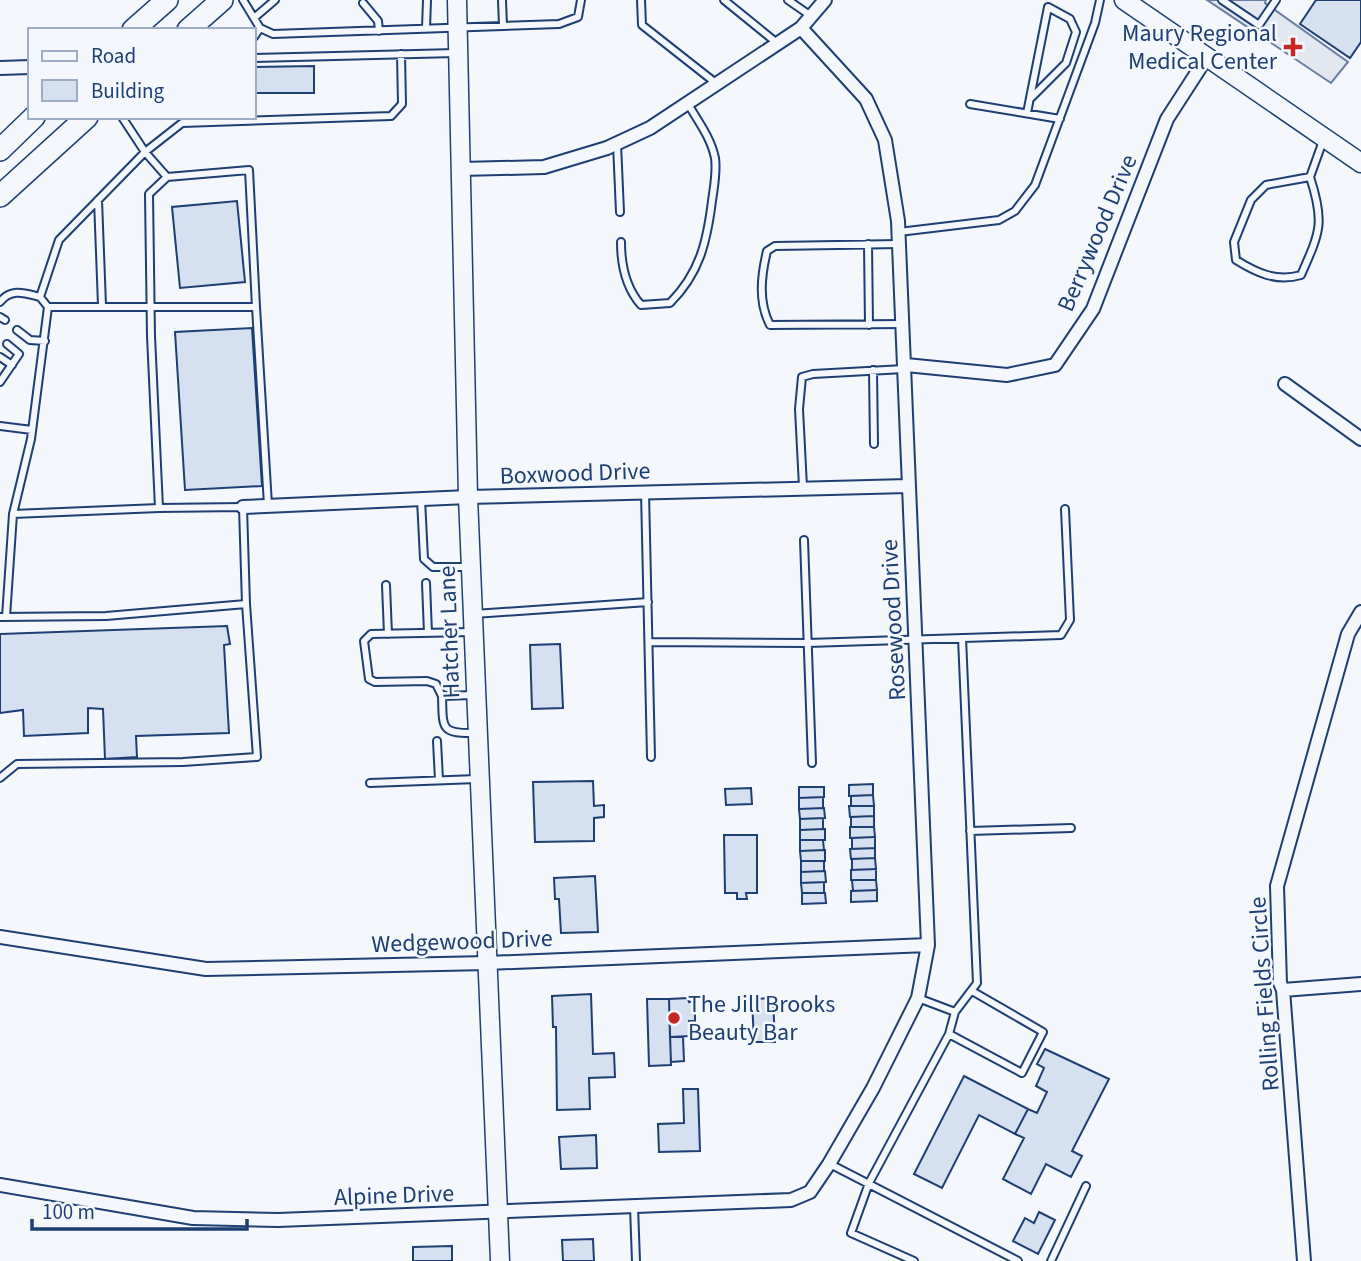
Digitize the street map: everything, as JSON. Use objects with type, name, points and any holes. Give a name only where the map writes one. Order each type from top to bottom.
[{"type":"main road","points":[[135,28],[167,0]]},
{"type":"main road","points":[[190,28],[222,0]]},
{"type":"main road","points":[[0,150],[32,119]]},
{"type":"main road","points":[[0,196],[85,119]]},
{"type":"street","name":"Hatcher Lane","points":[[457,0],[468,497],[500,1261]]},
{"type":"street","points":[[462,169],[544,167],[617,143],[650,128],[719,85],[801,28],[825,0]]},
{"type":"street","points":[[1124,0],[1361,163]]},
{"type":"street","name":"Rosewood Drive","points":[[791,1200],[810,1192],[829,1164],[918,998],[928,945],[899,238],[885,140],[866,99],[801,28]]},
{"type":"street","name":"Berrywood Drive","points":[[906,367],[1007,375],[1055,365],[1093,309],[1167,119],[1207,57]]},
{"type":"street","points":[[0,68],[28,67]]},
{"type":"street","points":[[1285,384],[1361,439]]},
{"type":"street","name":"Boxwood Drive","points":[[243,507],[468,497],[908,486]]},
{"type":"street","name":"Rolling Fields Circle","points":[[1304,1261],[1283,990],[1280,983],[1277,886],[1348,634],[1361,612]]},
{"type":"street","name":"Wedgewood Drive","points":[[0,937],[206,969],[487,963],[928,945]]},
{"type":"street","points":[[1283,990],[1361,984]]},
{"type":"street","name":"Alpine Drive","points":[[0,1185],[193,1218],[278,1220],[791,1200]]},
{"type":"lane","points":[[243,0],[260,28],[273,34],[559,24],[578,17],[580,0]]},
{"type":"lane","points":[[254,19],[275,0]]},
{"type":"lane","points":[[426,28],[427,0]]},
{"type":"lane","points":[[502,0],[503,26]]},
{"type":"lane","points":[[641,0],[642,25],[719,85]]},
{"type":"lane","points":[[724,0],[779,44]]},
{"type":"lane","points":[[788,0],[811,16]]},
{"type":"lane","points":[[904,324],[770,325],[764,314],[761,275],[767,251],[775,246],[868,244],[999,220],[1015,211],[1035,185],[1095,23],[1100,0]]},
{"type":"lane","points":[[1222,0],[1259,26],[1276,0]]},
{"type":"lane","points":[[363,3],[378,20],[379,31]]},
{"type":"lane","points":[[1027,113],[1048,7],[1070,19],[1076,32],[1066,63],[1030,99]]},
{"type":"lane","points":[[256,34],[260,28]]},
{"type":"lane","points":[[256,58],[458,53]]},
{"type":"lane","points":[[256,119],[391,116],[402,104],[401,54]]},
{"type":"lane","points":[[621,243],[621,259],[631,294],[640,305],[670,303],[687,286],[706,245],[716,173],[714,155],[707,135],[688,104]]},
{"type":"lane","points":[[970,104],[1060,119]]},
{"type":"lane","points":[[123,119],[145,152],[167,177]]},
{"type":"lane","points":[[40,297],[59,240],[145,152],[182,120],[234,119]]},
{"type":"lane","points":[[1310,177],[1266,185],[1251,200],[1234,242],[1236,260],[1256,272],[1285,279],[1301,275],[1321,229],[1318,201],[1310,177],[1324,137]]},
{"type":"lane","points":[[617,143],[620,212]]},
{"type":"lane","points":[[159,508],[151,336],[149,194],[167,177],[250,170],[268,505]]},
{"type":"lane","points":[[98,200],[102,305]]},
{"type":"lane","points":[[868,244],[869,325]]},
{"type":"lane","points":[[0,302],[5,295],[18,291],[40,297],[48,307],[32,430],[13,514],[3,617],[106,616],[246,604]]},
{"type":"lane","points":[[48,307],[256,307]]},
{"type":"lane","points":[[17,330],[30,340],[45,341]]},
{"type":"lane","points":[[1,380],[30,340]]},
{"type":"lane","points":[[7,344],[19,354]]},
{"type":"lane","points":[[0,357],[12,365]]},
{"type":"lane","points":[[803,487],[799,409],[802,377],[906,367]]},
{"type":"lane","points":[[873,370],[874,444]]},
{"type":"lane","points":[[0,426],[32,430]]},
{"type":"lane","points":[[645,492],[651,757]]},
{"type":"lane","points":[[421,499],[427,563],[433,567],[471,567]]},
{"type":"lane","points":[[0,778],[17,764],[183,762],[257,757],[246,604],[243,507],[13,514]]},
{"type":"lane","points":[[649,642],[808,643],[1061,635],[1070,620],[1065,509]]},
{"type":"lane","points":[[804,540],[812,763]]},
{"type":"lane","points":[[426,583],[428,634]]},
{"type":"lane","points":[[386,585],[388,634]]},
{"type":"lane","points":[[477,733],[453,734],[446,730],[443,723],[442,696],[436,684],[427,681],[374,682],[369,679],[364,642],[371,634],[428,634],[473,623],[648,603]]},
{"type":"lane","points":[[914,1261],[850,1233],[869,1183],[949,1034],[955,1012],[977,983],[962,638]]},
{"type":"lane","points":[[442,696],[476,695]]},
{"type":"lane","points":[[437,741],[439,780]]},
{"type":"lane","points":[[370,783],[479,779]]},
{"type":"lane","points":[[970,831],[1071,828]]},
{"type":"lane","points":[[949,1034],[1022,1073],[1034,1052],[1043,1032],[972,991]]},
{"type":"lane","points":[[918,998],[955,1012]]},
{"type":"lane","points":[[829,1164],[1018,1261]]},
{"type":"lane","points":[[1051,1261],[1086,1186]]},
{"type":"lane","points":[[634,1205],[636,1261]]},
{"type":"shaded area","points":[[1207,0],[1266,0],[1265,3],[1348,62],[1331,83]]},
{"type":"building","points":[[1316,0],[1361,0],[1361,42],[1350,58],[1300,24]]},
{"type":"building","points":[[314,66],[314,93],[256,93],[256,67]]},
{"type":"building","points":[[237,201],[245,282],[180,288],[172,207]]},
{"type":"building","points":[[252,328],[262,486],[185,490],[175,332]]},
{"type":"building","points":[[227,626],[230,644],[224,645],[229,733],[136,736],[137,757],[105,759],[103,709],[88,708],[88,733],[24,736],[23,710],[0,713],[0,634]]},
{"type":"building","points":[[560,644],[563,708],[532,709],[530,645]]},
{"type":"building","points":[[593,781],[594,806],[604,805],[604,817],[594,818],[594,841],[535,842],[533,782]]},
{"type":"building","points":[[873,784],[873,795],[849,796],[849,785]]},
{"type":"building","points":[[799,787],[824,787],[824,797],[799,798]]},
{"type":"building","points":[[751,788],[752,804],[726,805],[725,789]]},
{"type":"building","points":[[873,795],[874,806],[851,806],[851,796]]},
{"type":"building","points":[[823,797],[823,808],[799,809],[799,798]]},
{"type":"building","points":[[849,806],[874,806],[874,816],[850,817]]},
{"type":"building","points":[[824,808],[825,818],[800,819],[799,809]]},
{"type":"building","points":[[874,816],[874,827],[851,827],[851,817]]},
{"type":"building","points":[[823,818],[823,829],[800,830],[800,819]]},
{"type":"building","points":[[850,827],[874,827],[875,837],[850,838]]},
{"type":"building","points":[[825,829],[825,840],[800,840],[800,830]]},
{"type":"building","points":[[724,835],[757,835],[757,893],[746,893],[747,899],[737,899],[737,893],[725,893]]},
{"type":"building","points":[[875,837],[875,848],[852,849],[852,838]]},
{"type":"building","points":[[800,840],[823,840],[824,850],[800,851]]},
{"type":"building","points":[[875,848],[875,858],[851,859],[850,849]]},
{"type":"building","points":[[825,850],[825,861],[801,861],[800,851]]},
{"type":"building","points":[[875,858],[876,869],[852,870],[852,859]]},
{"type":"building","points":[[801,861],[824,861],[824,871],[801,872]]},
{"type":"building","points":[[876,869],[876,880],[851,880],[851,870]]},
{"type":"building","points":[[825,871],[826,882],[801,883],[801,872]]},
{"type":"building","points":[[595,876],[598,932],[561,933],[559,899],[555,899],[554,878]]},
{"type":"building","points":[[852,880],[876,880],[877,890],[853,891]]},
{"type":"building","points":[[824,882],[824,893],[802,893],[801,883]]},
{"type":"building","points":[[877,890],[877,901],[851,902],[851,891]]},
{"type":"building","points":[[802,893],[825,893],[826,903],[802,904]]},
{"type":"building","points":[[591,994],[593,1054],[614,1053],[615,1077],[589,1078],[590,1109],[557,1110],[556,1027],[553,1027],[552,996]]},
{"type":"building","points":[[688,998],[689,1002],[695,1001],[695,1021],[689,1021],[690,1036],[670,1037],[669,999]]},
{"type":"building","points":[[773,998],[775,1042],[754,1042],[752,999]]},
{"type":"building","points":[[647,999],[669,999],[671,1065],[649,1066]]},
{"type":"building","points":[[670,1037],[683,1037],[684,1061],[671,1062]]},
{"type":"building","points":[[1045,1049],[1109,1079],[1072,1151],[1082,1156],[1071,1177],[1046,1164],[1031,1194],[1003,1179],[1024,1138],[1015,1134],[1028,1109],[1037,1113],[1047,1092],[1036,1086],[1044,1068],[1037,1064]]},
{"type":"building","points":[[964,1076],[1028,1109],[1015,1134],[979,1115],[942,1188],[914,1174]]},
{"type":"building","points":[[683,1089],[698,1089],[700,1151],[659,1152],[658,1124],[684,1123]]},
{"type":"building","points":[[596,1135],[597,1168],[561,1169],[559,1137]]},
{"type":"building","points":[[1039,1212],[1055,1220],[1038,1254],[1013,1241],[1025,1218],[1034,1223]]},
{"type":"building","points":[[593,1239],[594,1261],[563,1261],[562,1240]]},
{"type":"building","points":[[452,1246],[452,1261],[413,1261],[413,1247]]},
{"type":"place","name":"Maury Regional Medical Center","points":[[1293,47]]},
{"type":"place","name":"The Jill Brooks Beauty Bar","points":[[674,1018]]}]
